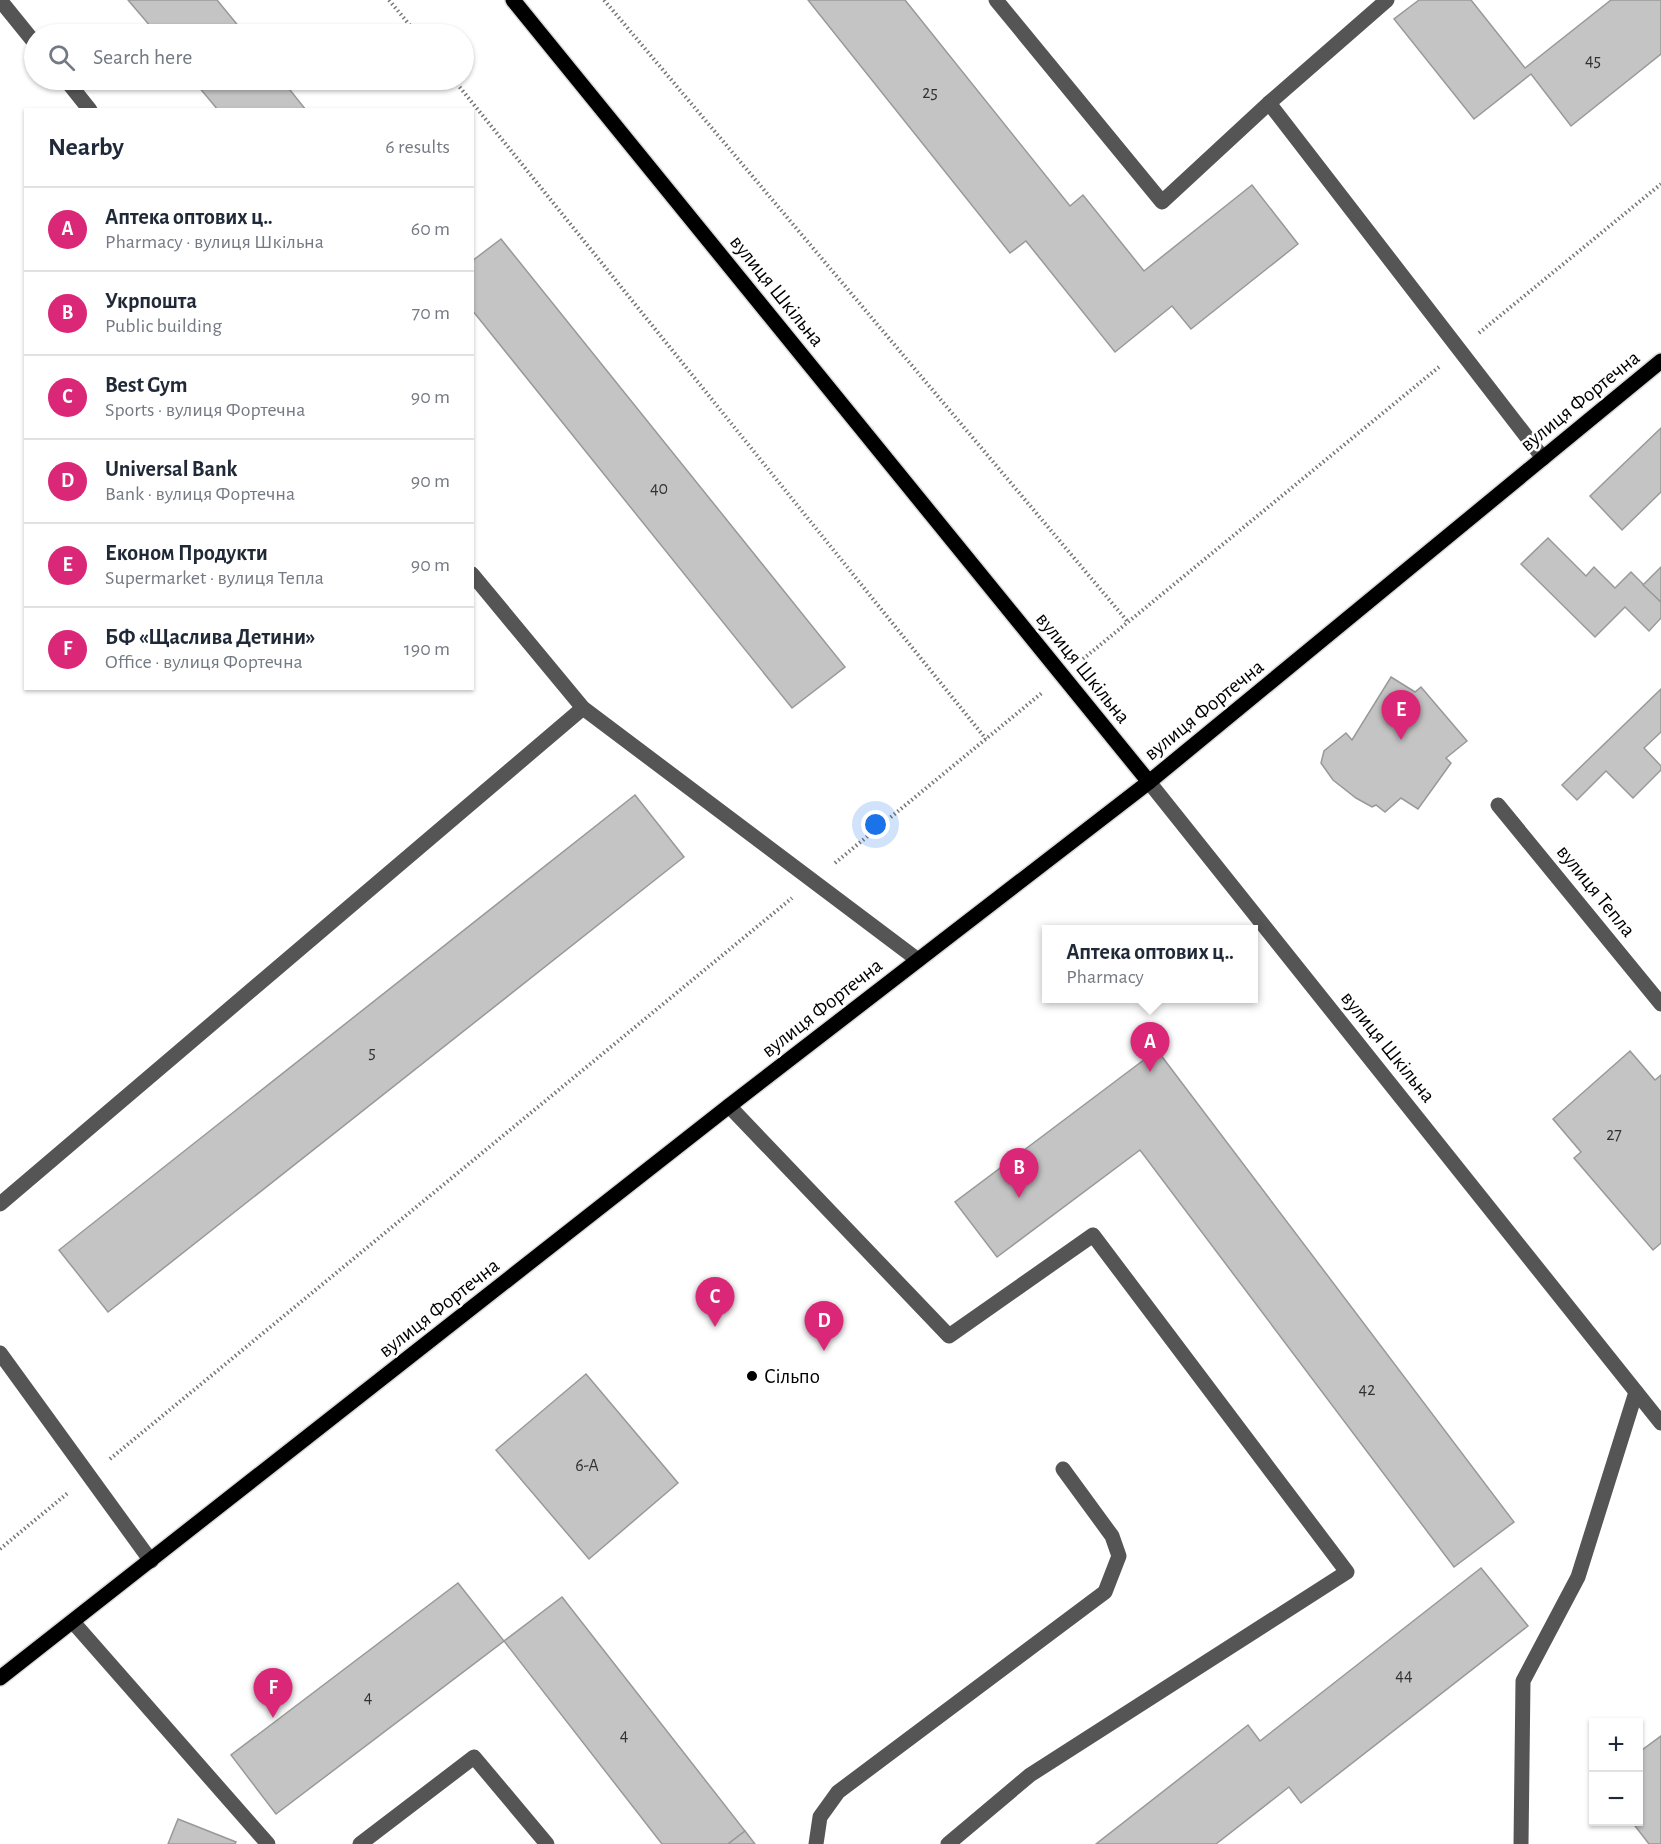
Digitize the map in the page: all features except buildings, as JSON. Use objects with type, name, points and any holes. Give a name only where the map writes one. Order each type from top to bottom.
[{"type":"main road","name":"вулиця Шкільна","points":[[513,0],[1149,782]]},
{"type":"main road","name":"вулиця Фортечна","points":[[0,1678],[729,1106],[1149,782],[1661,361]]},
{"type":"street","points":[[0,0],[24,30]]},
{"type":"street","points":[[996,0],[1162,202],[1269,103],[1387,0]]},
{"type":"street","points":[[74,90],[88,108]]},
{"type":"street","points":[[1269,103],[1543,458]]},
{"type":"street","points":[[474,576],[583,708],[918,960]]},
{"type":"street","points":[[0,1204],[583,708]]},
{"type":"street","name":"вулиця Шкільна","points":[[1149,782],[1661,1423]]},
{"type":"street","name":"вулиця Тепла","points":[[1498,806],[1661,1004]]},
{"type":"street","points":[[729,1106],[949,1336],[1093,1235],[1347,1572],[1030,1775],[948,1844]]},
{"type":"street","points":[[0,1353],[151,1561]]},
{"type":"street","points":[[1521,1844],[1523,1681],[1578,1577],[1636,1392]]},
{"type":"street","points":[[816,1844],[820,1817],[838,1792],[1106,1592],[1119,1556],[1112,1536],[1063,1469]]},
{"type":"street","points":[[73,1622],[268,1844]]},
{"type":"street","points":[[360,1844],[474,1757],[547,1844]]},
{"type":"path","points":[[389,0],[409,24]]},
{"type":"path","points":[[604,0],[1128,622]]},
{"type":"path","points":[[462,90],[986,739]]},
{"type":"place","name":"Економ Продукти","points":[[1401,740]]},
{"type":"place","name":"Аптека оптових ц‥","points":[[1150,1072]]},
{"type":"place","name":"Укрпошта","points":[[1019,1198]]},
{"type":"place","name":"Best Gym","points":[[715,1327]]},
{"type":"place","name":"Universal Bank","points":[[824,1351]]},
{"type":"place","name":"Сільпо","points":[[752,1376]]},
{"type":"place","name":"БФ «Щаслива Детини»","points":[[273,1718]]}]
